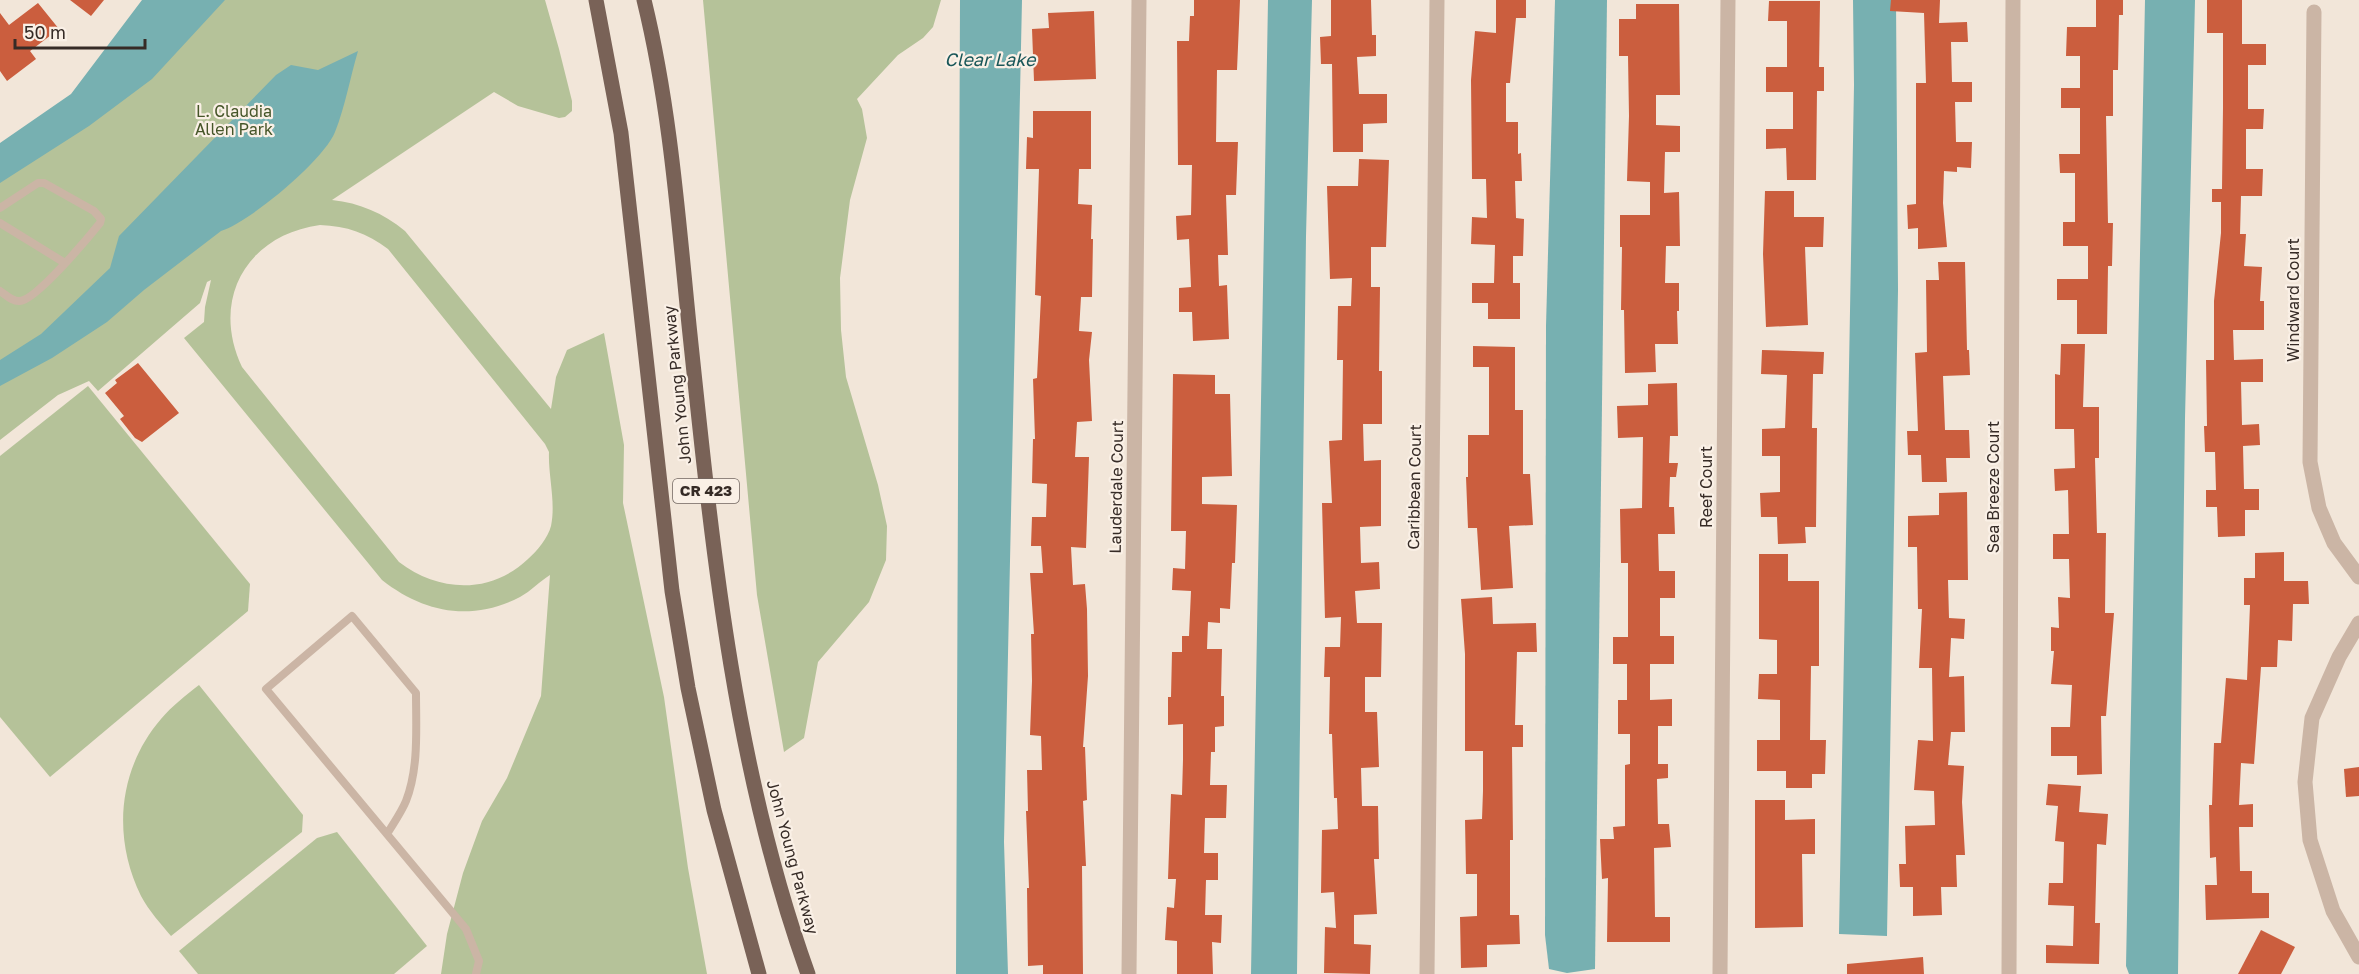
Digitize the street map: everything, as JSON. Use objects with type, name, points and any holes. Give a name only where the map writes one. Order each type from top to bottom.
[{"type":"main road","name":"John Young Parkway","points":[[596,0],[621,133],[672,591],[682,656],[714,810],[733,887],[759,974]]},
{"type":"main road","name":"John Young Parkway","points":[[644,0],[670,142],[707,495],[729,657],[762,813],[808,974]]},
{"type":"street","name":"Lauderdale Court","points":[[1129,974],[1139,0]]},
{"type":"street","name":"Caribbean Court","points":[[1427,974],[1437,0]]},
{"type":"street","name":"Reef Court","points":[[1720,974],[1728,0]]},
{"type":"street","name":"Sea Breeze Court","points":[[2009,974],[2013,0]]},
{"type":"street","name":"Windward Court","points":[[2314,12],[2310,462],[2319,508],[2334,543],[2359,577]]},
{"type":"street","points":[[2359,623],[2339,657],[2312,718],[2305,782],[2310,840],[2333,911],[2359,957]]},
{"type":"lane","points":[[0,208],[38,183],[44,183],[94,211],[101,219],[65,263],[30,297],[21,301],[14,300],[0,291]]},
{"type":"lane","points":[[0,223],[65,263]]},
{"type":"lane","points":[[387,834],[406,801],[416,756],[416,693],[351,616],[266,689],[466,929],[479,961],[476,974]]},
{"type":"green space","name":"L. Claudia Allen Park","points":[[175,0],[545,0],[572,101],[572,111],[565,117],[559,118],[518,106],[494,92],[332,200],[371,210],[405,231],[551,409],[556,377],[567,350],[604,333],[624,445],[623,503],[664,697],[688,868],[707,974],[441,974],[447,934],[463,873],[482,821],[507,778],[541,696],[550,575],[520,597],[502,605],[484,610],[466,611],[448,610],[414,600],[382,580],[184,338],[204,322],[211,280],[207,282],[200,303],[98,391],[89,381],[58,395],[0,440],[0,153],[108,89]],"holes":[[[320,225],[356,231],[388,249],[545,444],[549,452],[553,508],[550,531],[535,552],[513,571],[481,584],[447,584],[414,572],[399,562],[242,367],[233,342],[230,318],[233,295],[242,274],[255,256],[273,242],[294,231]]]},
{"type":"green space","points":[[703,0],[941,0],[933,27],[923,38],[898,55],[857,99],[862,109],[867,138],[850,200],[840,278],[841,330],[846,377],[878,485],[887,526],[886,560],[869,602],[818,662],[804,738],[784,752],[757,595]]},
{"type":"green space","points":[[88,386],[250,584],[248,611],[50,777],[0,717],[0,456]]},
{"type":"green space","points":[[199,685],[303,815],[302,832],[171,936],[144,902],[132,874],[123,827],[124,804],[128,781],[147,739],[161,719]]},
{"type":"green space","points":[[337,832],[427,946],[394,974],[198,974],[179,951],[317,838]]},
{"type":"water","points":[[142,0],[225,0],[152,79],[89,126],[0,183],[0,143],[71,94]]},
{"type":"water","name":"Clear Lake","points":[[960,0],[1022,0],[1004,842],[1008,974],[956,974]]},
{"type":"water","points":[[1268,0],[1312,0],[1306,236],[1297,974],[1251,974]]},
{"type":"water","points":[[1555,0],[1607,0],[1595,969],[1567,973],[1549,969],[1545,935],[1546,326]]},
{"type":"water","points":[[1853,0],[1896,0],[1898,290],[1887,936],[1839,934],[1854,85]]},
{"type":"water","points":[[2145,0],[2195,0],[2185,418],[2178,974],[2129,974],[2126,966]]},
{"type":"water","points":[[358,51],[335,132],[317,158],[285,189],[250,216],[221,231],[144,290],[107,322],[52,358],[0,386],[0,360],[41,334],[110,268],[119,236],[276,75],[291,65],[318,70]]},
{"type":"building","points":[[70,0],[104,0],[91,16]]},
{"type":"building","points":[[1194,0],[1240,0],[1237,70],[1217,70],[1216,142],[1238,142],[1236,195],[1226,195],[1228,255],[1218,255],[1219,286],[1227,285],[1229,339],[1193,341],[1192,312],[1179,312],[1179,288],[1191,287],[1189,239],[1177,240],[1176,216],[1191,215],[1192,165],[1178,165],[1177,41],[1189,41],[1190,16],[1194,16]]},
{"type":"building","points":[[1331,0],[1371,0],[1372,35],[1376,35],[1376,56],[1357,57],[1359,94],[1387,94],[1387,123],[1363,124],[1363,152],[1333,152],[1332,64],[1321,64],[1320,37],[1331,36]]},
{"type":"building","points":[[1496,0],[1526,0],[1526,18],[1516,18],[1510,83],[1506,83],[1506,122],[1518,122],[1518,154],[1521,153],[1522,181],[1515,181],[1516,218],[1524,219],[1523,256],[1513,256],[1513,283],[1520,283],[1520,319],[1488,319],[1488,303],[1472,303],[1472,283],[1494,283],[1495,245],[1471,244],[1472,217],[1487,218],[1486,179],[1472,179],[1471,80],[1475,31],[1496,33]]},
{"type":"building","points":[[1891,0],[1940,0],[1939,23],[1967,22],[1968,42],[1951,42],[1952,82],[1972,82],[1972,102],[1955,102],[1956,142],[1972,142],[1971,168],[1957,167],[1957,172],[1944,171],[1943,203],[1947,247],[1918,249],[1918,228],[1908,229],[1907,205],[1916,204],[1916,83],[1926,83],[1924,13],[1890,11]]},
{"type":"building","points":[[2096,0],[2123,0],[2123,15],[2119,15],[2118,70],[2113,70],[2113,116],[2106,116],[2108,223],[2113,223],[2112,266],[2108,266],[2107,334],[2077,334],[2077,300],[2057,300],[2057,279],[2088,279],[2088,246],[2063,246],[2063,222],[2075,222],[2075,173],[2060,173],[2059,154],[2080,154],[2080,108],[2061,108],[2061,88],[2080,88],[2080,56],[2066,56],[2067,27],[2096,27]]},
{"type":"building","points":[[2207,0],[2242,0],[2242,44],[2266,44],[2266,65],[2248,65],[2248,109],[2264,109],[2263,129],[2246,129],[2246,169],[2263,169],[2262,196],[2241,196],[2240,234],[2246,234],[2244,266],[2262,267],[2260,301],[2264,301],[2264,330],[2233,330],[2234,360],[2263,359],[2263,382],[2241,382],[2242,425],[2259,424],[2260,445],[2243,446],[2244,489],[2259,489],[2259,510],[2245,510],[2245,536],[2218,537],[2217,507],[2206,507],[2206,490],[2216,490],[2215,452],[2205,452],[2204,426],[2207,426],[2206,360],[2214,360],[2214,301],[2221,233],[2221,202],[2212,202],[2212,189],[2222,189],[2223,108],[2223,33],[2207,33]]},
{"type":"building","points":[[1769,1],[1820,1],[1819,67],[1824,67],[1824,91],[1817,91],[1816,180],[1787,180],[1786,148],[1766,149],[1766,129],[1793,129],[1793,92],[1766,92],[1766,67],[1787,67],[1787,21],[1768,21]]},
{"type":"building","points":[[38,3],[59,29],[30,51],[36,59],[7,81],[0,71],[0,13],[9,25]]},
{"type":"building","points":[[1636,4],[1679,4],[1680,95],[1656,95],[1656,125],[1680,126],[1680,152],[1665,152],[1664,193],[1679,192],[1680,246],[1666,246],[1665,283],[1679,283],[1679,311],[1677,311],[1678,344],[1655,344],[1656,372],[1625,373],[1624,310],[1621,310],[1620,215],[1650,215],[1650,182],[1627,181],[1628,56],[1619,56],[1619,19],[1636,19]]},
{"type":"building","points":[[1094,11],[1096,79],[1034,81],[1032,29],[1049,28],[1048,13]]},
{"type":"building","points":[[1033,111],[1091,111],[1091,169],[1079,169],[1078,204],[1092,205],[1092,297],[1081,297],[1079,331],[1092,332],[1089,360],[1092,421],[1077,422],[1075,457],[1089,457],[1086,548],[1071,547],[1073,585],[1085,584],[1087,609],[1088,676],[1083,747],[1085,747],[1087,800],[1083,801],[1086,866],[1082,866],[1083,974],[1043,974],[1043,965],[1028,966],[1027,770],[1042,770],[1041,736],[1030,735],[1031,634],[1034,634],[1030,573],[1043,573],[1041,546],[1031,546],[1032,517],[1046,517],[1047,484],[1032,483],[1033,439],[1035,439],[1033,379],[1037,378],[1041,296],[1035,295],[1039,169],[1026,169],[1027,137],[1033,138]]},
{"type":"building","points":[[1359,159],[1389,160],[1386,247],[1371,247],[1371,287],[1380,287],[1379,371],[1382,371],[1382,424],[1363,424],[1364,461],[1381,460],[1381,526],[1360,527],[1361,563],[1379,562],[1380,589],[1355,591],[1357,623],[1382,623],[1381,677],[1365,677],[1365,712],[1377,712],[1379,767],[1361,768],[1362,806],[1378,806],[1379,859],[1374,859],[1377,914],[1354,915],[1354,944],[1371,945],[1370,974],[1324,973],[1325,927],[1336,928],[1334,892],[1321,893],[1322,830],[1338,829],[1337,798],[1334,798],[1332,734],[1329,734],[1330,677],[1324,677],[1325,647],[1340,647],[1341,617],[1325,618],[1322,503],[1332,503],[1329,441],[1342,440],[1343,360],[1337,360],[1338,306],[1351,306],[1352,278],[1330,279],[1327,186],[1358,186]]},
{"type":"building","points":[[1765,191],[1794,191],[1794,217],[1824,217],[1823,247],[1805,247],[1808,325],[1766,327],[1763,254]]},
{"type":"building","points":[[1938,262],[1965,262],[1967,350],[1969,350],[1970,375],[1943,376],[1945,430],[1969,430],[1970,458],[1946,458],[1947,482],[1922,482],[1921,455],[1908,455],[1907,431],[1918,431],[1915,353],[1927,352],[1926,280],[1939,280]]},
{"type":"building","points":[[2061,344],[2085,344],[2083,407],[2099,407],[2099,458],[2095,458],[2097,533],[2106,533],[2105,613],[2114,613],[2106,716],[2101,716],[2102,774],[2077,775],[2077,756],[2051,756],[2051,727],[2070,727],[2072,685],[2051,684],[2054,651],[2051,651],[2051,627],[2059,628],[2058,597],[2070,598],[2069,559],[2053,559],[2053,534],[2069,534],[2068,490],[2055,491],[2054,469],[2075,468],[2074,429],[2055,429],[2055,374],[2060,375]]},
{"type":"building","points":[[1473,346],[1515,347],[1515,410],[1523,410],[1523,474],[1530,474],[1533,525],[1509,526],[1513,588],[1481,590],[1477,528],[1468,528],[1466,477],[1468,477],[1468,435],[1489,435],[1489,367],[1473,367]]},
{"type":"building","points":[[1762,350],[1824,352],[1823,374],[1813,374],[1812,428],[1817,428],[1816,527],[1805,527],[1806,543],[1778,544],[1777,517],[1761,517],[1760,493],[1780,492],[1780,456],[1762,456],[1762,429],[1785,428],[1787,375],[1761,374]]},
{"type":"building","points":[[138,363],[179,413],[142,442],[135,438],[120,419],[124,416],[105,393],[117,383],[115,380]]},
{"type":"building","points":[[1173,374],[1215,375],[1215,394],[1230,394],[1232,476],[1202,477],[1202,504],[1237,505],[1235,563],[1232,563],[1230,609],[1220,608],[1220,623],[1208,622],[1207,649],[1222,649],[1221,696],[1224,696],[1224,726],[1215,727],[1215,752],[1211,752],[1210,785],[1227,785],[1226,818],[1205,818],[1204,853],[1218,853],[1218,880],[1206,880],[1205,915],[1222,915],[1221,943],[1212,942],[1213,974],[1177,974],[1177,941],[1165,940],[1167,907],[1174,908],[1176,879],[1168,879],[1171,794],[1182,795],[1183,760],[1183,724],[1168,725],[1168,697],[1171,697],[1172,652],[1182,652],[1182,636],[1189,636],[1191,591],[1172,590],[1173,568],[1185,569],[1186,531],[1171,531]]},
{"type":"building","points":[[1677,383],[1678,436],[1670,436],[1669,463],[1678,463],[1676,477],[1670,477],[1669,507],[1674,507],[1675,534],[1658,534],[1659,571],[1675,571],[1675,598],[1660,598],[1660,636],[1674,636],[1674,664],[1650,664],[1650,700],[1672,699],[1672,726],[1658,726],[1658,764],[1668,764],[1668,778],[1657,779],[1658,824],[1669,824],[1671,847],[1654,848],[1655,917],[1670,917],[1670,942],[1607,942],[1608,878],[1602,879],[1600,839],[1614,839],[1613,827],[1625,826],[1625,765],[1630,764],[1630,734],[1618,734],[1618,700],[1627,700],[1627,664],[1613,664],[1613,637],[1628,637],[1628,563],[1621,563],[1620,509],[1642,508],[1643,437],[1618,438],[1617,406],[1648,405],[1648,384]]},
{"type":"building","points":[[1967,492],[1968,580],[1948,580],[1949,618],[1965,619],[1964,639],[1951,638],[1949,677],[1964,676],[1965,732],[1951,732],[1948,765],[1964,766],[1962,802],[1965,855],[1956,855],[1957,887],[1941,887],[1942,915],[1913,916],[1913,887],[1900,887],[1899,864],[1906,864],[1905,826],[1935,825],[1934,791],[1914,790],[1918,740],[1933,741],[1932,668],[1919,668],[1922,609],[1918,609],[1917,547],[1908,547],[1908,516],[1939,515],[1939,493]]},
{"type":"building","points":[[2284,552],[2284,581],[2308,581],[2309,604],[2293,604],[2292,641],[2278,640],[2277,667],[2261,667],[2254,764],[2241,763],[2239,805],[2253,804],[2253,827],[2239,827],[2240,871],[2252,871],[2252,893],[2269,893],[2269,918],[2206,920],[2205,885],[2217,885],[2216,857],[2210,858],[2209,805],[2212,805],[2214,743],[2221,743],[2226,678],[2247,680],[2250,605],[2244,605],[2244,578],[2255,578],[2255,553]]},
{"type":"building","points":[[1759,554],[1788,554],[1788,581],[1819,581],[1819,666],[1811,666],[1810,740],[1826,740],[1825,774],[1812,774],[1812,788],[1786,788],[1786,771],[1757,771],[1757,740],[1780,740],[1780,700],[1758,699],[1759,674],[1777,674],[1777,640],[1759,639]]},
{"type":"building","points":[[1492,597],[1493,624],[1536,623],[1537,652],[1517,652],[1515,725],[1523,725],[1523,747],[1512,747],[1513,840],[1510,840],[1510,915],[1519,915],[1520,944],[1487,945],[1487,967],[1461,968],[1460,917],[1477,916],[1477,874],[1466,874],[1465,820],[1482,819],[1483,751],[1465,751],[1465,654],[1461,599]]},
{"type":"building","points":[[2359,767],[2359,796],[2346,797],[2344,769]]},
{"type":"building","points":[[2048,784],[2081,786],[2079,812],[2108,814],[2106,845],[2097,844],[2095,923],[2100,923],[2099,964],[2046,963],[2046,945],[2073,946],[2074,906],[2048,905],[2049,883],[2063,883],[2064,842],[2055,841],[2058,806],[2046,805]]},
{"type":"building","points":[[1755,800],[1785,800],[1785,820],[1815,819],[1815,854],[1802,854],[1803,927],[1755,928]]},
{"type":"building","points":[[2261,930],[2295,947],[2281,974],[2238,974]]},
{"type":"building","points":[[1923,957],[1924,974],[1847,974],[1847,964]]}]
